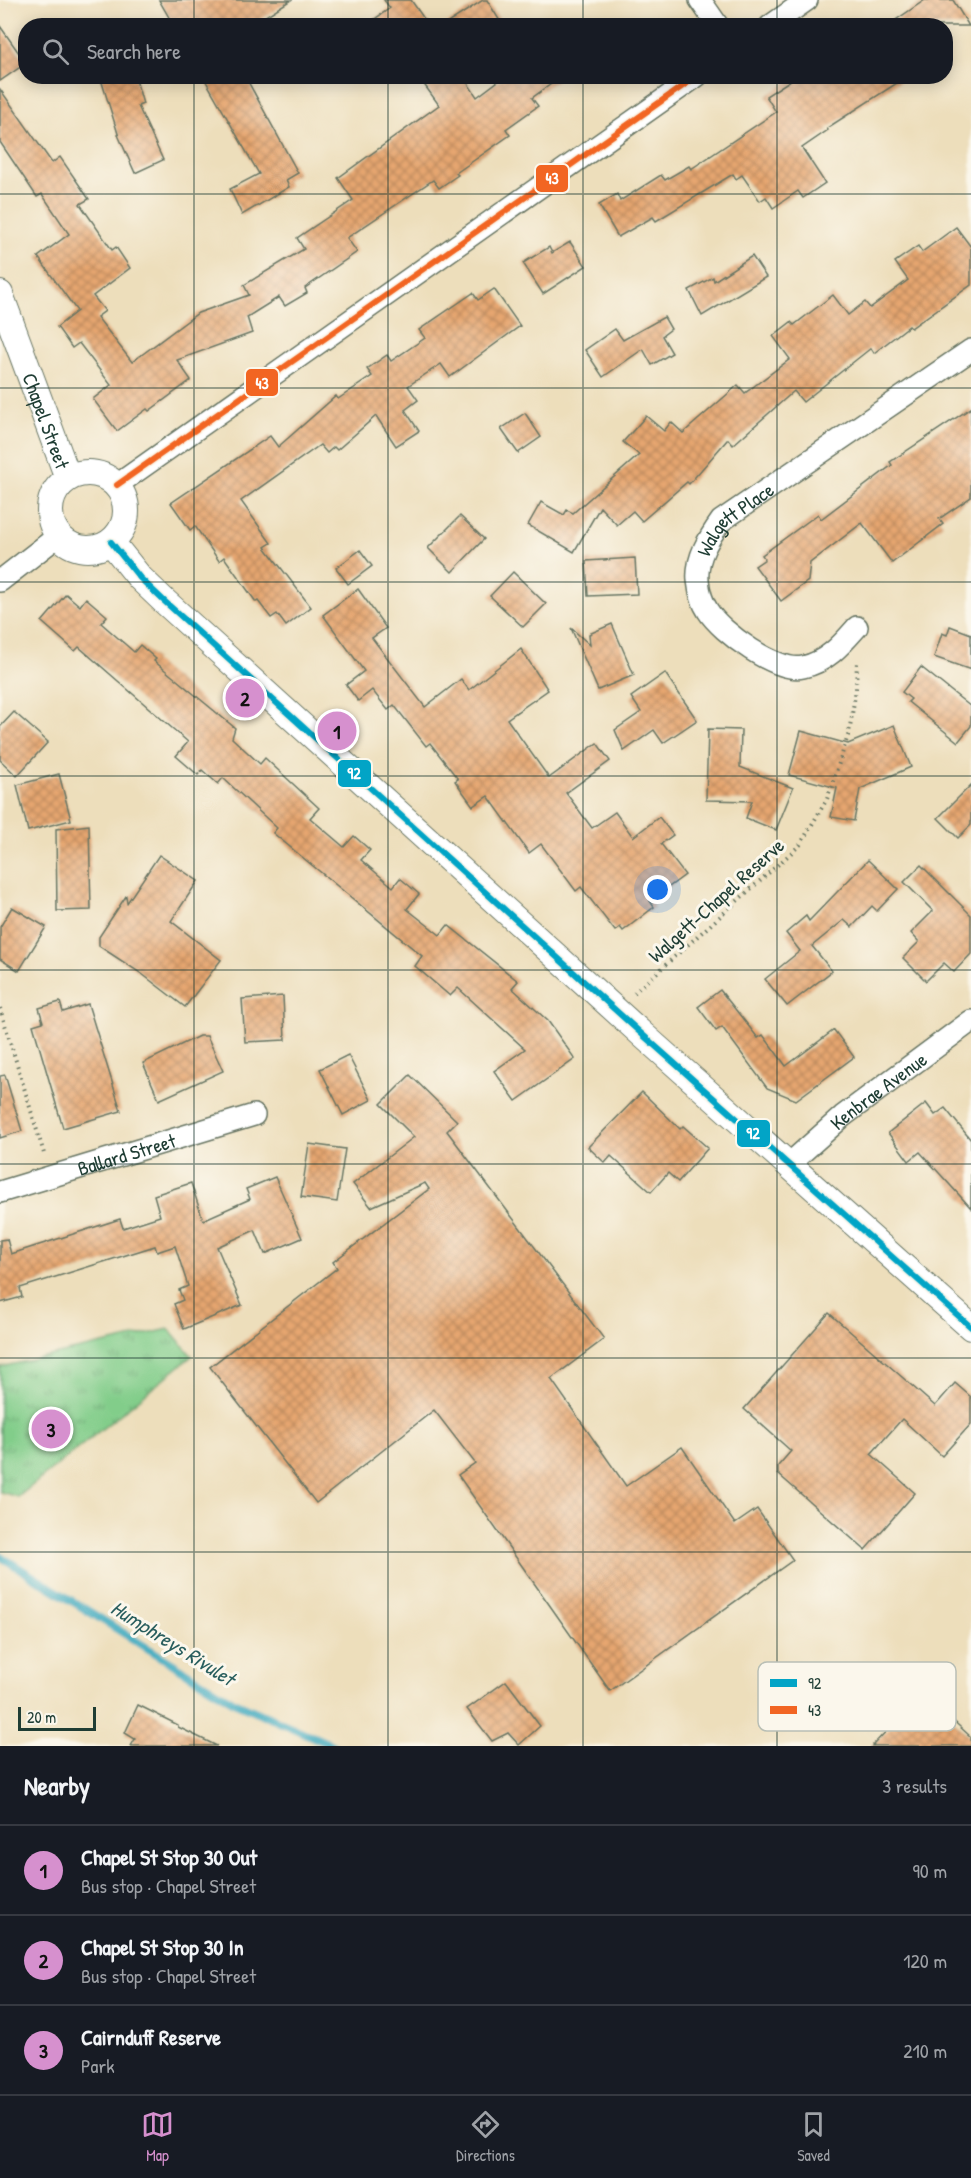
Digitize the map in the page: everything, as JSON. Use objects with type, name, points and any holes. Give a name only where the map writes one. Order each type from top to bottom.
[{"type":"street","points":[[700,0],[712,18]]},
{"type":"street","points":[[781,18],[807,0]]},
{"type":"street","points":[[117,485],[686,84]]},
{"type":"street","name":"Chapel Street","points":[[0,294],[68,478]]},
{"type":"street","name":"Walgett Place","points":[[857,627],[837,649],[813,664],[801,668],[787,668],[770,661],[754,652],[722,626],[708,611],[701,594],[698,577],[701,557],[710,537],[721,521],[971,350]]},
{"type":"street","points":[[89,472],[99,474],[117,485],[125,502],[126,522],[120,533],[101,548],[89,550],[67,544],[58,536],[52,524],[51,505],[58,487],[68,478],[89,472]]},
{"type":"street","points":[[0,581],[58,536]]},
{"type":"street","points":[[111,542],[140,578],[163,600],[615,1010],[971,1327]]},
{"type":"street","name":"Kenbrae Avenue","points":[[788,1165],[843,1116],[971,1021]]},
{"type":"street","name":"Ballard Street","points":[[0,1192],[254,1115]]},
{"type":"path","name":"Walgett-Chapel Reserve","points":[[615,1010],[800,845],[827,799],[849,733],[856,689],[857,627]]},
{"type":"path","points":[[0,1008],[50,1177]]},
{"type":"green space","points":[[169,1329],[192,1356],[18,1497],[0,1492],[0,1367]]},
{"type":"building","points":[[159,0],[291,0],[263,18],[169,18]]},
{"type":"building","points":[[384,0],[411,0],[423,18],[376,18],[390,8]]},
{"type":"building","points":[[483,0],[487,0],[498,18],[455,18]]},
{"type":"building","points":[[925,0],[953,0],[969,26],[953,26],[953,18],[899,18]]},
{"type":"building","points":[[0,26],[18,52],[18,69],[0,81]]},
{"type":"building","points":[[102,84],[137,84],[143,104],[138,106],[163,160],[135,173],[119,137]]},
{"type":"building","points":[[208,84],[249,84],[298,173],[286,180],[289,187],[242,215],[230,189],[259,174]]},
{"type":"building","points":[[424,84],[468,84],[477,97],[494,84],[551,84],[532,98],[538,106],[506,129],[510,135],[456,173],[458,175],[439,188],[433,180],[347,238],[357,252],[305,288],[307,293],[285,306],[279,297],[247,317],[252,333],[177,360],[191,380],[117,431],[93,399],[111,385],[79,343],[72,348],[57,327],[77,311],[38,257],[69,234],[42,194],[37,197],[0,142],[0,89],[52,163],[60,157],[89,199],[80,204],[112,250],[116,247],[130,268],[93,296],[105,311],[97,317],[132,362],[198,313],[249,295],[244,285],[304,249],[297,238],[353,200],[338,178],[439,105]]},
{"type":"building","points":[[785,84],[896,84],[827,128],[828,130],[802,148],[825,183],[803,198],[798,191],[773,208],[766,197],[760,201],[742,175],[736,179],[733,174],[656,221],[653,217],[618,237],[599,205],[617,194],[620,201],[661,175],[665,180],[689,166],[691,169],[776,112],[766,96]]},
{"type":"building","points":[[956,227],[971,247],[971,285],[911,328],[909,326],[874,353],[871,348],[803,402],[794,391],[733,445],[728,439],[689,484],[687,482],[642,521],[633,511],[617,525],[600,507],[574,552],[528,525],[541,502],[564,515],[567,510],[573,513],[639,455],[623,442],[646,416],[664,431],[671,422],[683,433],[738,385],[745,393],[790,359],[773,336],[791,322],[794,325],[833,295],[848,315],[865,302],[870,308],[908,280],[895,262],[918,246],[922,252]]},
{"type":"building","points":[[570,242],[586,266],[543,294],[523,263],[549,247],[552,253]]},
{"type":"building","points":[[752,256],[766,277],[702,316],[689,290],[713,277],[714,281]]},
{"type":"building","points":[[494,289],[520,326],[450,377],[441,364],[408,386],[418,400],[405,410],[419,431],[396,446],[376,416],[337,450],[334,447],[327,453],[320,445],[241,501],[271,543],[265,547],[311,607],[286,626],[277,614],[271,618],[258,601],[256,602],[224,557],[219,561],[195,526],[190,530],[171,503],[270,436],[278,447],[336,396],[338,399],[372,376],[367,369],[387,355],[391,361],[425,338],[419,330],[473,293],[478,300]]},
{"type":"building","points":[[664,317],[671,329],[662,336],[672,353],[652,365],[643,349],[603,377],[585,350],[615,329],[623,340]]},
{"type":"building","points":[[971,408],[971,497],[939,519],[943,524],[892,563],[862,523],[810,563],[808,581],[781,601],[755,566],[765,559],[762,555],[818,514],[821,519],[892,465],[890,462]]},
{"type":"building","points":[[525,413],[541,437],[518,453],[501,429]]},
{"type":"building","points":[[460,516],[484,539],[452,572],[428,548]]},
{"type":"building","points":[[360,550],[372,566],[348,584],[336,568]]},
{"type":"building","points":[[635,558],[637,594],[588,596],[586,561]]},
{"type":"building","points":[[513,572],[546,604],[523,627],[490,596]]},
{"type":"building","points":[[358,589],[386,628],[372,638],[425,707],[461,679],[469,690],[521,649],[548,690],[507,719],[549,778],[597,743],[610,761],[566,793],[592,828],[615,812],[633,837],[659,817],[673,835],[661,844],[685,875],[650,901],[654,907],[623,931],[620,927],[615,931],[581,887],[576,891],[541,844],[529,853],[488,796],[473,806],[455,781],[458,779],[430,743],[426,746],[394,705],[388,710],[372,690],[358,701],[346,685],[364,671],[323,615]]},
{"type":"building","points":[[66,594],[80,606],[86,598],[107,616],[101,623],[134,652],[140,645],[156,659],[154,661],[235,728],[232,738],[260,764],[265,758],[319,808],[310,818],[344,847],[354,836],[370,850],[361,860],[393,887],[400,878],[419,894],[407,909],[440,935],[448,925],[518,981],[512,988],[548,1021],[575,1059],[516,1101],[494,1071],[525,1049],[458,988],[450,996],[415,966],[422,956],[273,833],[277,828],[223,778],[218,784],[202,770],[198,775],[176,756],[188,742],[79,647],[75,651],[42,622]]},
{"type":"building","points":[[612,624],[634,675],[598,690],[571,628],[590,645],[589,634]]},
{"type":"building","points":[[950,626],[971,634],[971,670],[934,657],[942,633],[947,635]]},
{"type":"building","points":[[921,667],[971,707],[971,726],[958,742],[908,702],[911,699],[902,692]]},
{"type":"building","points":[[665,673],[697,720],[663,743],[654,730],[624,751],[615,730],[641,712],[631,697]]},
{"type":"building","points":[[14,712],[48,742],[17,776],[0,760],[0,727]]},
{"type":"building","points":[[894,725],[911,767],[860,789],[854,821],[831,817],[837,788],[789,775],[801,731],[848,744]]},
{"type":"building","points":[[708,729],[741,730],[740,767],[793,788],[776,830],[746,818],[752,801],[706,800]]},
{"type":"building","points":[[59,774],[71,820],[28,831],[17,785]]},
{"type":"building","points":[[971,785],[971,825],[958,838],[938,818]]},
{"type":"building","points":[[89,825],[91,910],[57,911],[56,829]]},
{"type":"building","points":[[159,855],[198,881],[171,921],[221,960],[185,1007],[142,974],[99,946],[99,937],[126,896],[127,903]]},
{"type":"building","points":[[868,860],[898,889],[877,911],[872,906],[852,927],[844,920],[812,946],[832,971],[787,1006],[765,979],[800,951],[786,933],[806,916],[809,921]]},
{"type":"building","points":[[921,865],[971,915],[971,954],[954,972],[944,963],[926,981],[903,958],[919,942],[911,933],[933,911],[904,882]]},
{"type":"building","points":[[12,907],[46,927],[19,971],[0,959],[0,927]]},
{"type":"building","points":[[720,990],[758,1038],[763,1035],[786,1066],[834,1030],[854,1057],[796,1100],[767,1088],[722,1027],[716,1031],[698,1007]]},
{"type":"building","points":[[283,996],[285,1040],[245,1042],[242,999]]},
{"type":"building","points":[[60,1002],[63,1012],[88,1004],[121,1111],[63,1128],[33,1025],[43,1022],[39,1008]]},
{"type":"building","points":[[199,1036],[207,1036],[223,1071],[159,1100],[143,1063]]},
{"type":"building","points":[[348,1055],[371,1100],[343,1115],[320,1069]]},
{"type":"building","points":[[5,1075],[22,1131],[0,1138],[0,1076]]},
{"type":"building","points":[[410,1075],[457,1121],[447,1131],[604,1339],[551,1379],[626,1486],[682,1447],[735,1524],[757,1509],[793,1560],[610,1691],[458,1475],[475,1463],[434,1410],[316,1503],[210,1367],[337,1268],[333,1262],[429,1189],[425,1183],[371,1207],[353,1184],[414,1137],[381,1104]]},
{"type":"building","points":[[642,1092],[680,1129],[683,1126],[708,1148],[678,1182],[668,1173],[651,1192],[611,1156],[605,1163],[588,1147]]},
{"type":"building","points":[[926,1103],[935,1115],[945,1108],[971,1140],[971,1208],[920,1152],[909,1161],[888,1133]]},
{"type":"building","points":[[309,1144],[345,1149],[337,1202],[301,1197]]},
{"type":"building","points":[[275,1177],[302,1238],[265,1254],[255,1230],[217,1247],[242,1305],[184,1329],[174,1304],[183,1300],[179,1290],[188,1286],[175,1246],[157,1252],[155,1246],[20,1288],[22,1297],[0,1303],[0,1240],[7,1239],[11,1254],[120,1219],[123,1228],[160,1216],[154,1195],[191,1183],[203,1220],[250,1199],[246,1189]]},
{"type":"building","points":[[829,1313],[935,1406],[955,1383],[971,1397],[971,1424],[942,1456],[902,1419],[871,1454],[915,1493],[865,1550],[778,1474],[778,1466],[791,1451],[744,1409]]},
{"type":"building","points":[[506,1681],[540,1726],[519,1745],[508,1733],[492,1741],[467,1709]]},
{"type":"building","points":[[138,1705],[217,1746],[131,1746],[135,1739],[125,1733]]},
{"type":"building","points":[[956,1723],[971,1737],[971,1746],[872,1746],[886,1731],[956,1731]]},
{"type":"waterway","name":"Humphreys Rivulet","points":[[0,1556],[234,1702],[334,1746]]},
{"type":"transit line","name":"43","points":[[117,485],[686,84]]},
{"type":"transit line","name":"92","points":[[111,542],[140,578],[163,600],[644,1036],[971,1327]]},
{"type":"place","name":"Chapel St Stop 30 In","points":[[245,698]]},
{"type":"place","name":"Chapel St Stop 30 Out","points":[[337,731]]},
{"type":"place","name":"Cairnduff Reserve","points":[[51,1429]]}]
